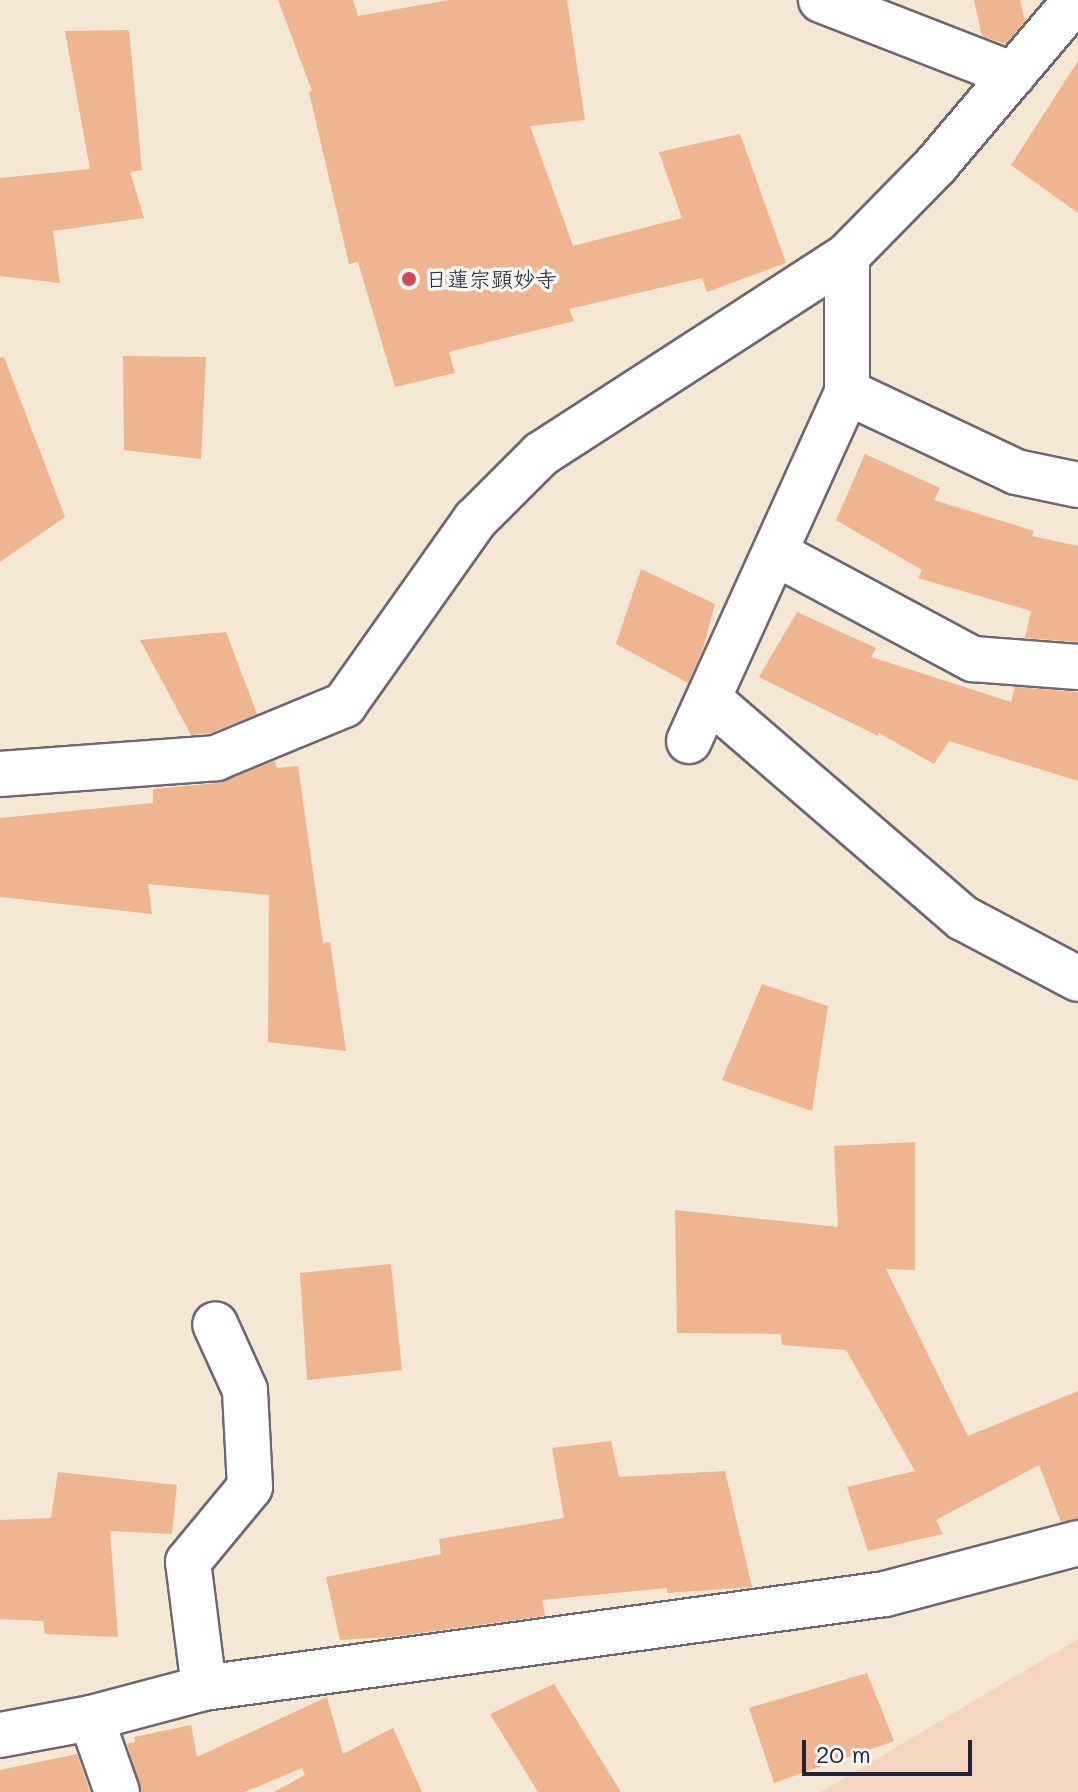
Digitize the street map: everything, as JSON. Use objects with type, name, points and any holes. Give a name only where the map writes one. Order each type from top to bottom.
[{"type":"street","points":[[821,0],[1013,75]]},
{"type":"street","points":[[0,774],[216,758],[344,705],[475,520],[541,454],[847,256],[936,165],[1076,0]]},
{"type":"street","points":[[689,741],[847,392],[847,256]]},
{"type":"street","points":[[847,392],[1016,472],[1078,485]]},
{"type":"street","points":[[775,553],[973,659],[1078,667]]},
{"type":"street","points":[[709,699],[963,918],[1078,979]]},
{"type":"street","points":[[204,1688],[188,1562],[250,1487],[245,1390],[215,1324]]},
{"type":"street","points":[[0,1735],[91,1718],[204,1688],[885,1594],[1078,1543]]},
{"type":"street","points":[[91,1718],[117,1792]]},
{"type":"shaded area","points":[[1078,1639],[1078,1792],[821,1792]]},
{"type":"building","points":[[278,0],[353,0],[358,16],[449,0],[567,0],[585,120],[530,126],[573,246],[682,218],[659,152],[740,134],[786,263],[707,292],[702,278],[569,309],[574,321],[449,352],[455,373],[395,387],[358,262],[349,264],[309,92],[312,91]]},
{"type":"building","points":[[974,0],[1020,0],[1025,21],[1006,44],[982,36]]},
{"type":"building","points":[[129,30],[142,170],[130,172],[144,218],[53,231],[60,283],[0,276],[0,178],[90,169],[65,31]]},
{"type":"building","points":[[1078,61],[1078,213],[1011,165]]},
{"type":"building","points":[[123,356],[206,357],[201,459],[124,450]]},
{"type":"building","points":[[4,357],[65,517],[0,562],[0,358]]},
{"type":"building","points":[[865,454],[940,488],[934,500],[1034,531],[1032,536],[1078,546],[1078,642],[1025,638],[1031,611],[918,578],[922,570],[836,520]]},
{"type":"building","points":[[641,569],[715,604],[702,652],[688,683],[616,644]]},
{"type":"building","points":[[797,612],[876,648],[871,657],[1011,702],[1015,687],[1078,692],[1078,781],[949,741],[934,764],[879,733],[878,736],[759,677]]},
{"type":"building","points":[[226,632],[257,714],[210,733],[191,735],[140,640]]},
{"type":"building","points":[[275,761],[277,768],[298,766],[323,943],[330,942],[346,1051],[268,1042],[269,895],[148,884],[152,914],[0,897],[0,818],[153,803],[153,789],[218,783]]},
{"type":"building","points":[[762,984],[828,1006],[812,1111],[722,1080]]},
{"type":"building","points":[[915,1142],[915,1270],[886,1269],[968,1436],[1078,1391],[1078,1519],[1061,1522],[1039,1465],[936,1520],[943,1534],[868,1551],[847,1487],[915,1471],[846,1350],[782,1345],[781,1334],[677,1333],[675,1210],[838,1227],[834,1146]]},
{"type":"building","points":[[391,1264],[402,1370],[307,1380],[300,1273]]},
{"type":"building","points":[[611,1441],[619,1477],[725,1471],[752,1587],[667,1593],[667,1588],[542,1600],[545,1616],[391,1637],[340,1640],[326,1577],[441,1554],[439,1539],[564,1518],[552,1448]]},
{"type":"building","points":[[58,1472],[177,1485],[172,1534],[110,1531],[118,1637],[45,1634],[43,1621],[0,1619],[0,1520],[51,1518]]},
{"type":"building","points":[[867,1673],[894,1741],[774,1783],[749,1708]]},
{"type":"building","points":[[554,1684],[621,1792],[538,1792],[490,1714]]},
{"type":"building","points":[[327,1697],[343,1754],[393,1728],[422,1792],[274,1792],[305,1775],[302,1768],[245,1792],[141,1792],[127,1744],[135,1742],[134,1737],[191,1725],[197,1757]]},
{"type":"building","points":[[77,1754],[90,1792],[0,1792],[0,1770]]},
{"type":"place","name":"日蓮宗顕妙寺","points":[[409,279]]}]
